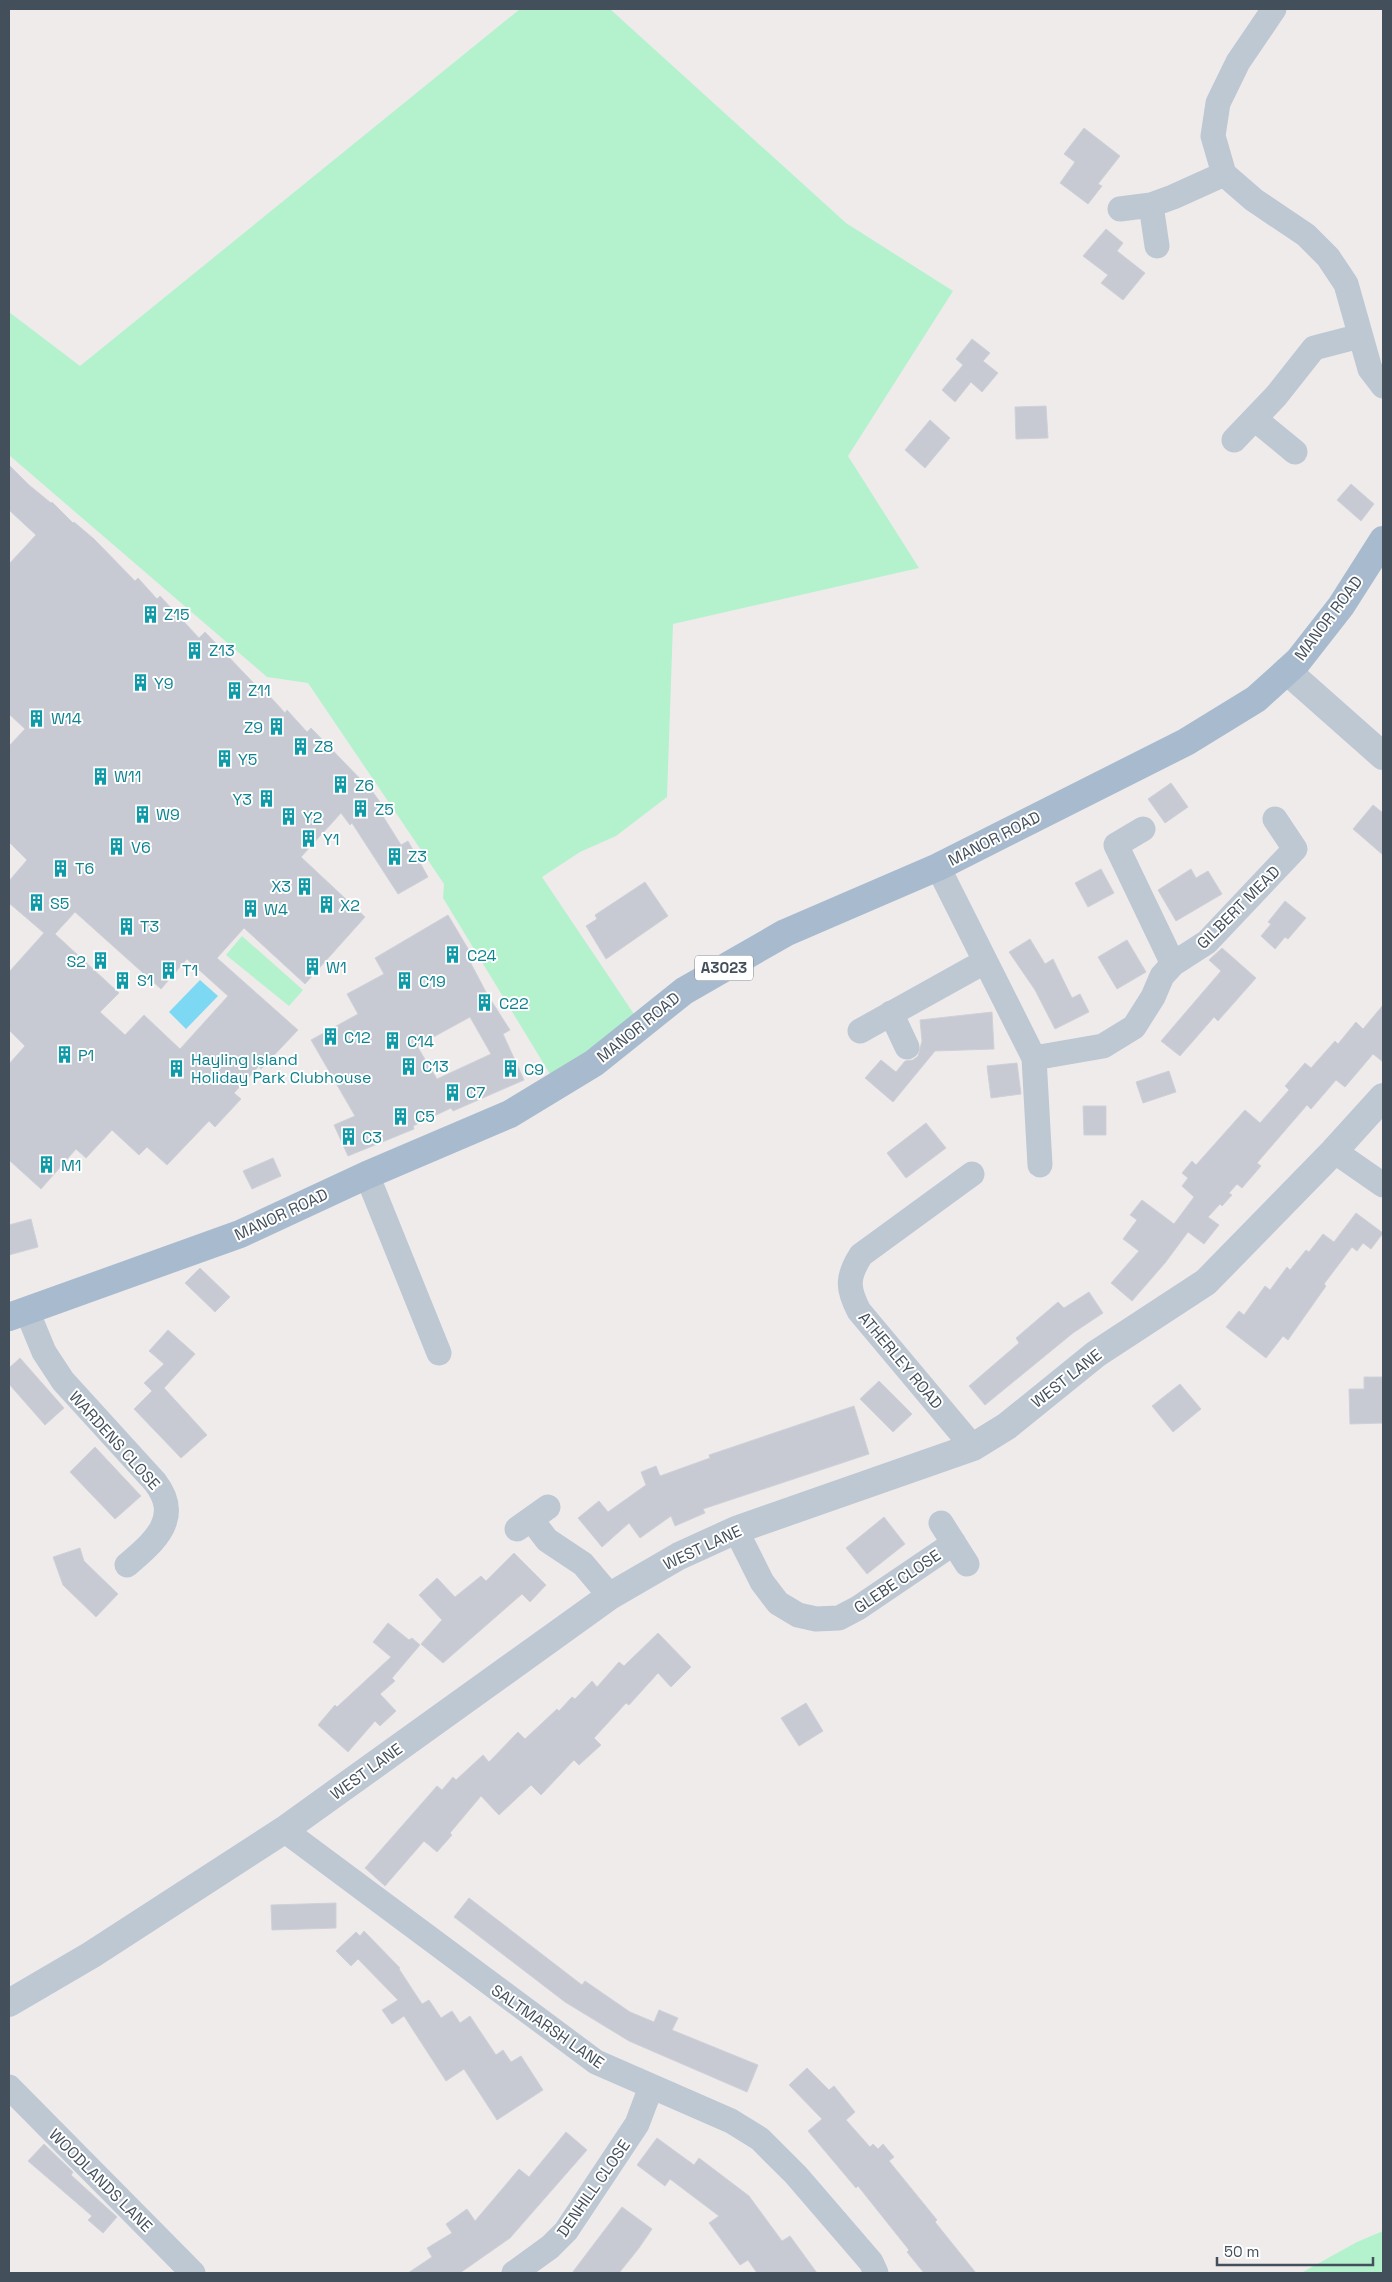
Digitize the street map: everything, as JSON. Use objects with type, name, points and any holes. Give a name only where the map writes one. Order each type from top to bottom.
[{"type":"main road","name":"MANOR ROAD","points":[[18,1314],[240,1234],[366,1175],[510,1114],[594,1063],[693,986],[785,933],[938,867],[1186,742],[1256,699],[1298,661],[1341,606],[1383,540]]},
{"type":"street","points":[[1274,9],[1238,62],[1218,103],[1213,136],[1224,174],[1254,200],[1306,235],[1328,257],[1346,284],[1370,369],[1383,386]]},
{"type":"street","points":[[1120,209],[1151,205],[1173,198],[1224,174]]},
{"type":"street","points":[[1151,205],[1157,246]]},
{"type":"street","points":[[1234,440],[1276,396],[1314,348],[1360,336]]},
{"type":"street","points":[[1255,419],[1295,452]]},
{"type":"street","points":[[1286,671],[1383,756]]},
{"type":"street","name":"GILBERT MEAD","points":[[1034,1058],[1103,1046],[1134,1027],[1153,997],[1162,976],[1173,964],[1207,942],[1295,849],[1275,819]]},
{"type":"street","points":[[1143,829],[1116,845],[1173,964]]},
{"type":"street","points":[[938,867],[984,962],[1034,1058],[1040,1165]]},
{"type":"street","points":[[860,1030],[984,962]]},
{"type":"street","points":[[892,1013],[907,1047]]},
{"type":"street","name":"WEST LANE","points":[[9,2003],[91,1955],[284,1830],[610,1596],[679,1556],[736,1530],[973,1447],[1007,1426],[1096,1354],[1206,1282],[1334,1151],[1383,1097]]},
{"type":"street","points":[[1334,1151],[1383,1184]]},
{"type":"street","name":"ATHERLEY ROAD","points":[[972,1174],[861,1255],[852,1270],[850,1293],[859,1311],[973,1447]]},
{"type":"street","points":[[366,1175],[439,1353]]},
{"type":"street","name":"WARDENS CLOSE","points":[[18,1314],[63,1381],[155,1482],[164,1496],[166,1509],[163,1527],[153,1542],[127,1565]]},
{"type":"street","points":[[532,1519],[547,1540],[583,1564],[610,1596]]},
{"type":"street","name":"GLEBE CLOSE","points":[[736,1530],[762,1582],[778,1603],[798,1615],[816,1619],[840,1618],[858,1608],[947,1533],[967,1564]]},
{"type":"street","name":"SALTMARSH LANE","points":[[284,1830],[596,2062],[731,2121],[760,2140],[796,2175],[871,2262],[876,2273]]},
{"type":"street","name":"WOODLANDS LANE","points":[[9,2087],[193,2273]]},
{"type":"street","name":"DENHILL CLOSE","points":[[514,2273],[550,2247],[566,2230],[637,2124],[651,2087]]},
{"type":"green space","points":[[520,9],[610,9],[846,223],[953,291],[848,456],[919,568],[673,624],[667,797],[616,836],[580,852],[542,877],[634,1014],[553,1079],[443,898],[444,884],[308,683],[267,677],[9,455],[9,312],[80,366]]},
{"type":"green space","points":[[242,936],[303,990],[289,1006],[226,955]]},
{"type":"green space","points":[[1383,2231],[1383,2273],[1301,2273],[1357,2242]]},
{"type":"water","points":[[200,980],[218,996],[186,1029],[169,1012]]},
{"type":"building","points":[[1084,128],[1120,156],[1098,184],[1102,186],[1088,204],[1060,183],[1075,162],[1064,154]]},
{"type":"building","points":[[1106,229],[1123,243],[1117,251],[1145,273],[1123,300],[1101,283],[1108,275],[1083,256]]},
{"type":"building","points":[[972,339],[990,353],[983,361],[998,373],[982,392],[971,382],[955,402],[942,390],[963,365],[956,359]]},
{"type":"building","points":[[1046,406],[1048,438],[1016,439],[1015,407]]},
{"type":"building","points":[[930,420],[950,438],[925,468],[905,450]]},
{"type":"building","points":[[9,465],[29,485],[52,502],[73,523],[94,539],[135,581],[138,578],[157,599],[160,596],[199,638],[205,632],[264,694],[266,692],[285,713],[287,710],[307,732],[311,728],[372,791],[380,802],[376,805],[401,845],[408,841],[428,877],[398,894],[352,823],[350,825],[341,813],[301,857],[365,917],[305,984],[244,928],[217,958],[298,1030],[261,1069],[259,1066],[234,1093],[241,1099],[215,1127],[209,1121],[167,1165],[147,1147],[139,1155],[112,1130],[86,1158],[76,1149],[41,1189],[9,1160],[9,1064],[25,1046],[9,1030],[9,972],[44,933],[9,903],[9,881],[27,860],[9,842],[9,746],[25,729],[9,714],[9,564],[36,535],[9,510]],"holes":[[[75,912],[161,989],[187,959],[228,996],[180,1049],[144,1015],[125,1035],[100,1012],[119,993],[55,934]]]},
{"type":"building","points":[[1351,484],[1374,504],[1361,521],[1337,500]]},
{"type":"building","points":[[1171,783],[1188,807],[1165,823],[1148,799]]},
{"type":"building","points":[[1373,805],[1383,813],[1383,855],[1353,829]]},
{"type":"building","points":[[1101,869],[1114,893],[1088,907],[1075,883]]},
{"type":"building","points":[[1191,869],[1196,878],[1208,871],[1222,894],[1176,921],[1158,890]]},
{"type":"building","points":[[645,882],[668,916],[606,959],[586,926],[597,919],[595,915]]},
{"type":"building","points":[[1285,901],[1306,918],[1288,939],[1285,937],[1275,949],[1261,936],[1271,924],[1268,922]]},
{"type":"building","points":[[448,915],[470,952],[466,954],[487,994],[510,1030],[503,1034],[524,1080],[453,1111],[451,1108],[413,1126],[414,1129],[348,1156],[334,1125],[355,1116],[311,1040],[358,1014],[347,994],[384,974],[375,958]],"holes":[[[470,1017],[491,1054],[437,1079],[417,1046]]]},
{"type":"building","points":[[1030,939],[1045,964],[1053,959],[1072,998],[1080,994],[1089,1012],[1055,1029],[1035,990],[1009,952]]},
{"type":"building","points":[[1127,940],[1146,972],[1117,989],[1098,957]]},
{"type":"building","points":[[1222,948],[1256,978],[1218,1021],[1214,1017],[1180,1056],[1161,1041],[1221,971],[1209,960]]},
{"type":"building","points":[[1383,1005],[1383,1062],[1373,1054],[1345,1087],[1336,1080],[1311,1109],[1307,1105],[1257,1163],[1261,1166],[1242,1188],[1237,1184],[1229,1193],[1232,1195],[1208,1217],[1219,1225],[1204,1244],[1188,1232],[1165,1263],[1132,1301],[1111,1283],[1139,1251],[1123,1239],[1137,1220],[1130,1215],[1142,1200],[1174,1224],[1194,1197],[1182,1186],[1188,1178],[1182,1173],[1192,1161],[1196,1165],[1245,1110],[1260,1123],[1289,1090],[1285,1086],[1305,1063],[1311,1068],[1335,1041],[1338,1044],[1356,1022],[1363,1029]]},
{"type":"building","points":[[992,1012],[994,1049],[935,1051],[893,1102],[865,1078],[881,1060],[896,1072],[905,1061],[913,1060],[918,1056],[922,1041],[920,1020]]},
{"type":"building","points":[[1017,1063],[1021,1094],[991,1098],[987,1066]]},
{"type":"building","points":[[1169,1071],[1176,1092],[1143,1103],[1136,1082]]},
{"type":"building","points":[[1083,1106],[1106,1106],[1106,1135],[1084,1135]]},
{"type":"building","points":[[926,1123],[946,1148],[906,1178],[887,1153]]},
{"type":"building","points":[[273,1158],[281,1176],[252,1189],[243,1171]]},
{"type":"building","points":[[1356,1213],[1383,1233],[1371,1249],[1363,1243],[1357,1251],[1352,1247],[1324,1284],[1326,1286],[1288,1340],[1283,1336],[1266,1358],[1226,1327],[1239,1311],[1244,1315],[1265,1286],[1270,1290],[1287,1267],[1290,1270],[1306,1250],[1309,1252],[1323,1234],[1334,1242]]},
{"type":"building","points":[[31,1219],[38,1247],[9,1255],[9,1225]]},
{"type":"building","points":[[200,1268],[230,1297],[215,1312],[185,1283]]},
{"type":"building","points":[[1089,1292],[1103,1313],[1073,1333],[985,1405],[969,1386],[1019,1343],[1016,1338],[1058,1302],[1064,1308]]},
{"type":"building","points":[[168,1330],[195,1354],[164,1388],[207,1435],[181,1458],[134,1409],[152,1391],[144,1383],[164,1364],[149,1351]]},
{"type":"building","points":[[20,1358],[64,1408],[45,1425],[9,1384],[9,1368]]},
{"type":"building","points":[[1364,1377],[1383,1377],[1383,1423],[1350,1424],[1349,1389],[1364,1389]]},
{"type":"building","points":[[879,1381],[912,1414],[893,1432],[860,1399]]},
{"type":"building","points":[[1180,1384],[1201,1409],[1173,1432],[1152,1406]]},
{"type":"building","points":[[854,1406],[869,1454],[703,1509],[705,1513],[675,1526],[671,1516],[640,1538],[629,1523],[602,1547],[578,1518],[599,1501],[608,1512],[646,1485],[641,1472],[656,1466],[660,1476],[710,1458],[709,1455]]},
{"type":"building","points":[[95,1447],[141,1496],[115,1519],[70,1472]]},
{"type":"building","points":[[884,1517],[905,1544],[867,1574],[846,1548]]},
{"type":"building","points":[[80,1548],[84,1561],[118,1594],[96,1617],[63,1585],[53,1557]]},
{"type":"building","points":[[514,1553],[546,1585],[530,1602],[522,1594],[443,1663],[421,1644],[442,1620],[419,1595],[437,1578],[455,1597],[481,1576],[486,1581]]},
{"type":"building","points":[[388,1623],[409,1640],[412,1638],[420,1645],[392,1678],[395,1681],[380,1694],[396,1711],[380,1726],[375,1721],[348,1752],[318,1725],[335,1705],[337,1707],[391,1657],[373,1642]]},
{"type":"building","points":[[658,1633],[691,1667],[671,1687],[658,1673],[629,1705],[626,1703],[594,1738],[601,1745],[579,1765],[574,1760],[541,1795],[531,1785],[499,1815],[481,1796],[450,1833],[452,1835],[437,1852],[424,1841],[385,1886],[365,1868],[437,1786],[442,1790],[453,1777],[456,1780],[483,1755],[489,1762],[518,1732],[525,1739],[557,1709],[559,1711],[572,1697],[575,1699],[592,1681],[597,1687],[619,1662],[624,1666]]},
{"type":"building","points":[[806,1703],[823,1731],[799,1746],[781,1718]]},
{"type":"building","points":[[469,1898],[582,1985],[585,1981],[630,2012],[654,2022],[659,2010],[678,2018],[672,2030],[758,2065],[747,2092],[629,2041],[565,2002],[454,1917]]},
{"type":"building","points":[[336,1903],[336,1928],[272,1930],[271,1905]]},
{"type":"building","points":[[364,1931],[400,1968],[422,2004],[429,2000],[441,2018],[452,2011],[460,2023],[470,2016],[496,2055],[503,2050],[511,2062],[521,2056],[543,2090],[497,2120],[464,2069],[446,2081],[404,2016],[392,2024],[382,2010],[398,2000],[358,1959],[351,1966],[336,1951],[356,1932],[360,1936]]},
{"type":"building","points":[[807,2068],[829,2090],[834,2086],[855,2112],[846,2120],[870,2147],[873,2144],[878,2149],[883,2144],[894,2157],[889,2161],[937,2220],[935,2222],[976,2273],[924,2273],[907,2252],[909,2250],[858,2186],[856,2188],[808,2131],[822,2119],[789,2085]]},
{"type":"building","points":[[566,2132],[587,2150],[510,2238],[460,2273],[408,2273],[432,2257],[427,2248],[452,2233],[446,2224],[467,2209],[475,2221],[519,2169],[529,2177]]},
{"type":"building","points":[[657,2138],[694,2165],[699,2158],[749,2196],[782,2241],[790,2236],[817,2273],[757,2273],[748,2260],[740,2265],[709,2223],[719,2216],[670,2179],[665,2186],[637,2165]]},
{"type":"building","points":[[44,2144],[73,2172],[71,2175],[117,2217],[103,2233],[88,2220],[92,2216],[28,2161]]},
{"type":"building","points":[[622,2207],[652,2229],[639,2248],[619,2273],[572,2273]]},
{"type":"place","name":"Z15","points":[[150,614]]},
{"type":"place","name":"Z13","points":[[195,650]]},
{"type":"place","name":"Y9","points":[[140,683]]},
{"type":"place","name":"Z11","points":[[234,690]]},
{"type":"place","name":"W14","points":[[37,718]]},
{"type":"place","name":"Z9","points":[[277,727]]},
{"type":"place","name":"Z8","points":[[300,746]]},
{"type":"place","name":"Y5","points":[[224,759]]},
{"type":"place","name":"W11","points":[[100,776]]},
{"type":"place","name":"Z6","points":[[341,785]]},
{"type":"place","name":"Y3","points":[[266,799]]},
{"type":"place","name":"Z5","points":[[361,809]]},
{"type":"place","name":"W9","points":[[142,814]]},
{"type":"place","name":"Y2","points":[[289,817]]},
{"type":"place","name":"Y1","points":[[309,839]]},
{"type":"place","name":"V6","points":[[117,847]]},
{"type":"place","name":"Z3","points":[[394,856]]},
{"type":"place","name":"T6","points":[[61,868]]},
{"type":"place","name":"X3","points":[[305,886]]},
{"type":"place","name":"S5","points":[[36,903]]},
{"type":"place","name":"X2","points":[[326,905]]},
{"type":"place","name":"W4","points":[[250,909]]},
{"type":"place","name":"T3","points":[[126,926]]},
{"type":"place","name":"C24","points":[[453,955]]},
{"type":"place","name":"S2","points":[[100,961]]},
{"type":"place","name":"W1","points":[[312,967]]},
{"type":"place","name":"T1","points":[[168,970]]},
{"type":"place","name":"S1","points":[[123,980]]},
{"type":"place","name":"C19","points":[[405,981]]},
{"type":"place","name":"C22","points":[[485,1003]]},
{"type":"place","name":"C12","points":[[330,1037]]},
{"type":"place","name":"C14","points":[[393,1041]]},
{"type":"place","name":"P1","points":[[64,1055]]},
{"type":"place","name":"C13","points":[[408,1066]]},
{"type":"place","name":"Hayling Island Holiday Park Clubhouse","points":[[177,1068]]},
{"type":"place","name":"C9","points":[[510,1069]]},
{"type":"place","name":"C7","points":[[452,1092]]},
{"type":"place","name":"C5","points":[[401,1116]]},
{"type":"place","name":"C3","points":[[348,1137]]},
{"type":"place","name":"M1","points":[[47,1165]]}]
